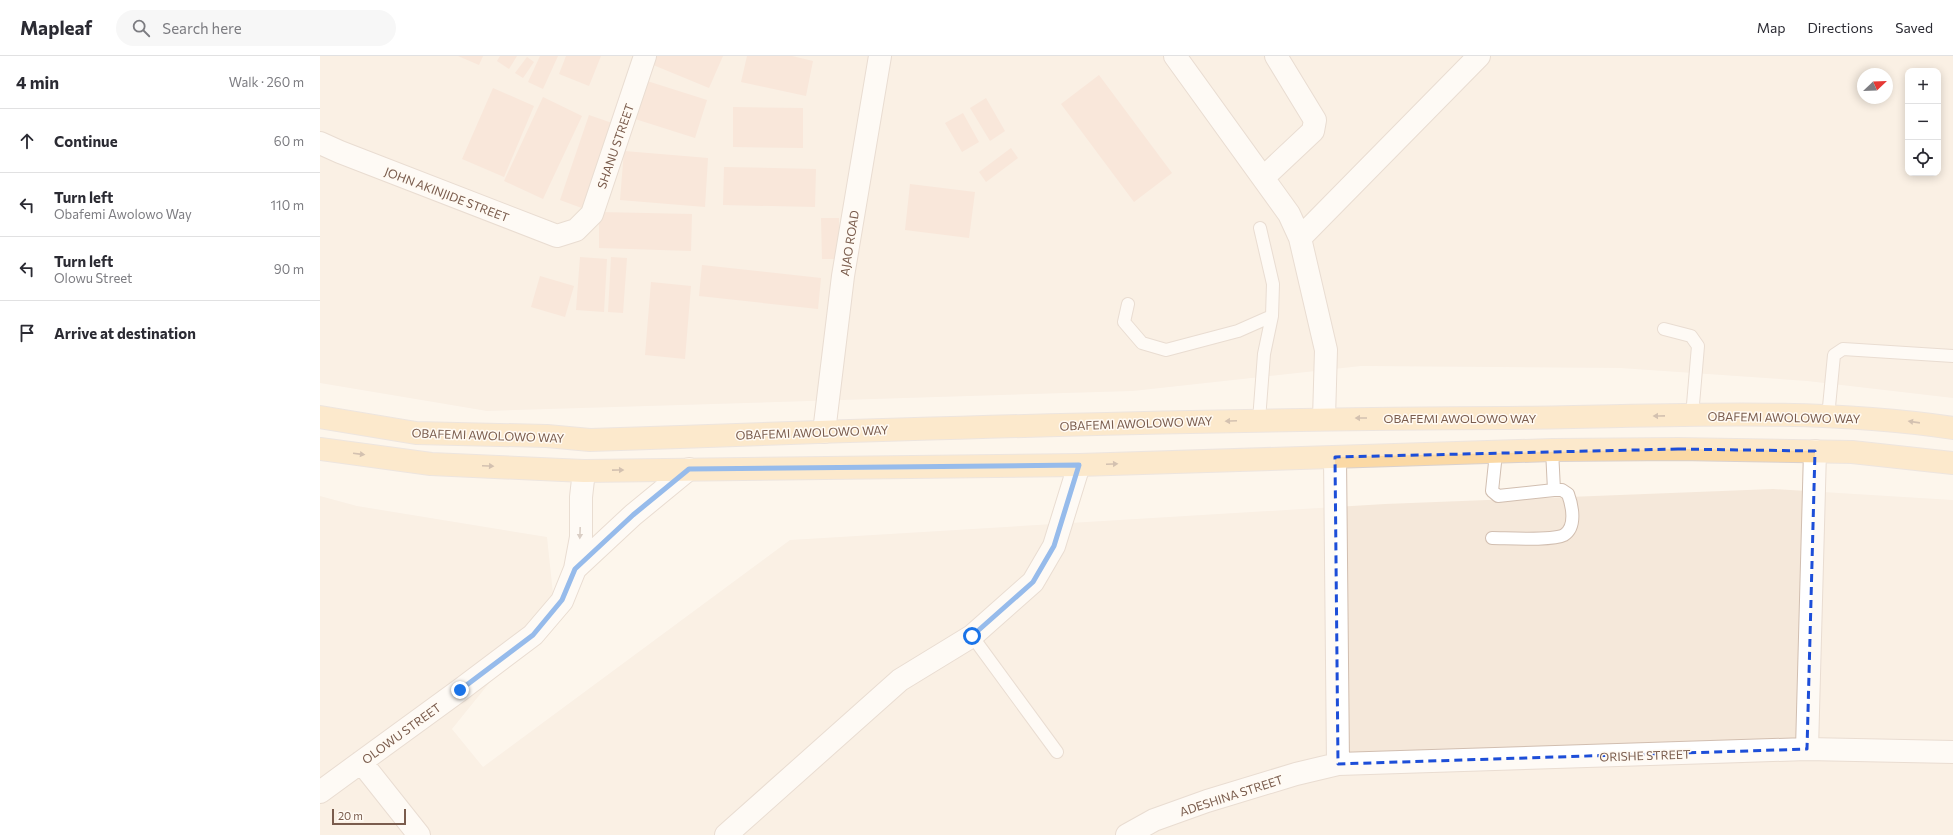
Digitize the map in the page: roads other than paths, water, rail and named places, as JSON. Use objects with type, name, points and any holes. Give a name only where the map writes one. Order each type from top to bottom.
[{"type":"main road","name":"OBAFEMI AWOLOWO WAY","points":[[320,417],[416,433],[547,436],[590,440],[1324,418],[1781,415],[1903,421],[1953,428]]},
{"type":"main road","points":[[320,449],[431,464],[584,470],[1079,465],[1496,453],[1552,450],[1678,449],[1852,452],[1953,463]]},
{"type":"street","name":"SHANU STREET","points":[[576,230],[592,214],[645,56]]},
{"type":"street","name":"AJAO ROAD","points":[[824,432],[844,276],[880,56]]},
{"type":"street","points":[[1175,56],[1289,214],[1300,238],[1326,350],[1324,418]]},
{"type":"street","points":[[1263,178],[1313,131],[1315,120],[1276,56]]},
{"type":"street","points":[[1300,238],[1479,56]]},
{"type":"street","name":"JOHN AKINJIDE STREET","points":[[320,143],[557,236],[576,230]]},
{"type":"street","points":[[1807,749],[1815,451]]},
{"type":"street","points":[[1335,457],[1338,764]]},
{"type":"street","points":[[726,835],[900,680],[972,636],[1033,582],[1054,546],[1079,465]]},
{"type":"street","name":"OLOWU STREET","points":[[575,569],[633,515],[689,469]]},
{"type":"street","name":"OLOWU STREET","points":[[320,792],[533,635],[562,600],[575,569],[580,538],[581,497],[584,470]]},
{"type":"street","name":"ORISHE STREET","points":[[1338,764],[1807,749],[1953,752]]},
{"type":"street","points":[[361,762],[419,835]]},
{"type":"street","name":"ADESHINA STREET","points":[[1127,835],[1154,820],[1207,801],[1296,774],[1338,764]]},
{"type":"lane","points":[[1259,420],[1264,354],[1272,316],[1274,284],[1260,228]]},
{"type":"lane","points":[[1128,304],[1124,322],[1142,343],[1166,350],[1238,331],[1272,316]]},
{"type":"lane","points":[[1664,329],[1691,336],[1698,346],[1692,416]]},
{"type":"lane","points":[[1828,417],[1834,355],[1843,349],[1953,356]]},
{"type":"lane","points":[[1552,450],[1554,490]]},
{"type":"lane","points":[[1492,538],[1553,537],[1564,534],[1570,529],[1572,519],[1570,499],[1568,494],[1562,490],[1498,496],[1493,494],[1492,491],[1496,453]]},
{"type":"lane","points":[[972,636],[1057,752]]}]
